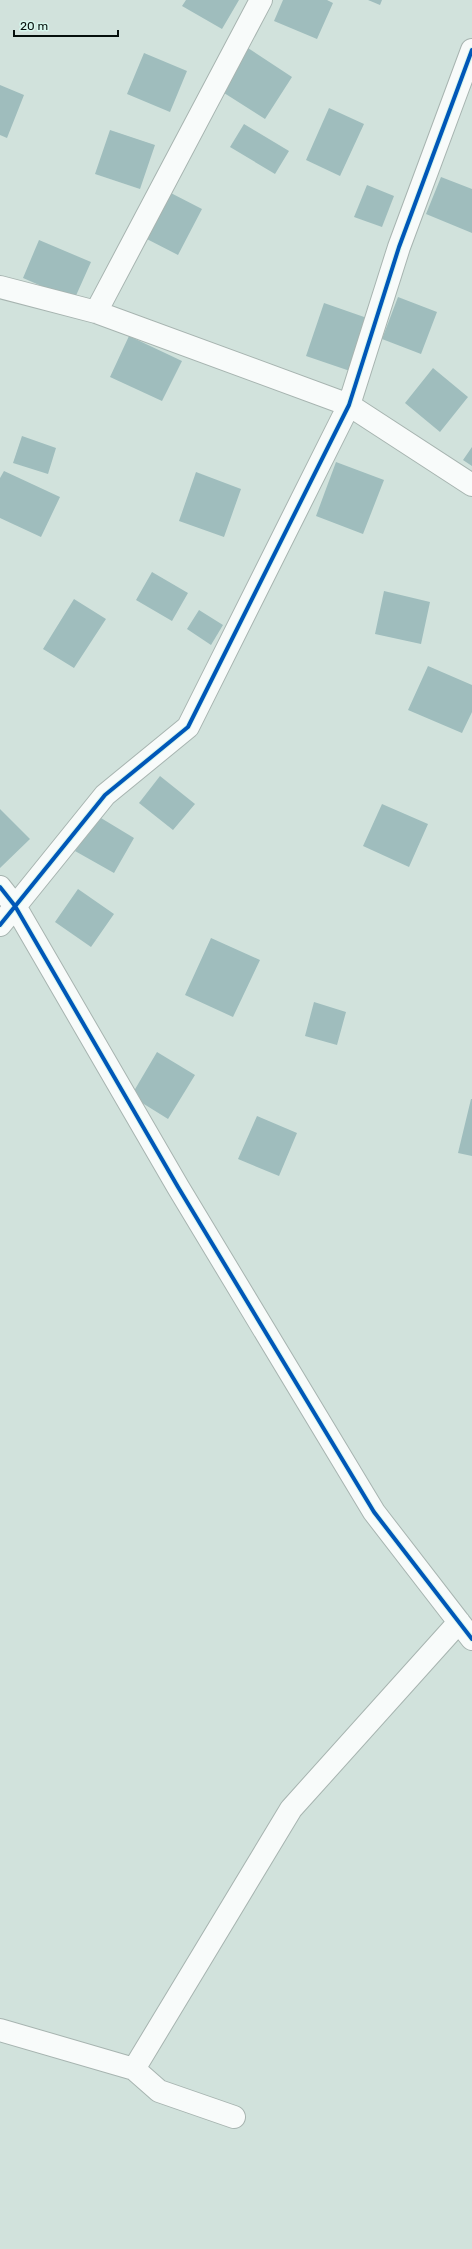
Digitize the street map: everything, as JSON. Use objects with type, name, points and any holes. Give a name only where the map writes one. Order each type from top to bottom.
[{"type":"street","points":[[96,312],[261,0]]},
{"type":"street","points":[[0,925],[105,795],[188,727],[349,405],[399,247],[472,50]]},
{"type":"street","points":[[0,287],[96,312],[349,405],[472,485]]},
{"type":"street","points":[[0,887],[15,906],[178,1187],[374,1512],[472,1639]]},
{"type":"street","points":[[134,2069],[291,1809],[459,1622]]},
{"type":"street","points":[[0,2030],[134,2069],[159,2091],[234,2118]]},
{"type":"building","points":[[186,0],[239,0],[222,29],[182,6]]},
{"type":"building","points":[[283,0],[327,0],[333,3],[317,39],[274,21]]},
{"type":"building","points":[[368,0],[382,0],[380,5]]},
{"type":"building","points":[[248,48],[292,77],[265,119],[221,91]]},
{"type":"building","points":[[144,53],[187,71],[170,112],[127,94]]},
{"type":"building","points":[[0,85],[24,95],[7,138],[0,135]]},
{"type":"building","points":[[329,108],[364,124],[340,176],[306,160]]},
{"type":"building","points":[[244,124],[289,151],[275,174],[230,147]]},
{"type":"building","points":[[110,130],[155,145],[140,189],[95,174]]},
{"type":"building","points":[[441,177],[472,189],[472,233],[426,214]]},
{"type":"building","points":[[367,185],[394,196],[382,227],[354,217]]},
{"type":"building","points":[[165,190],[202,209],[178,255],[141,236]]},
{"type":"building","points":[[39,240],[91,262],[74,300],[23,278]]},
{"type":"building","points":[[398,297],[437,312],[421,354],[382,339]]},
{"type":"building","points":[[324,303],[367,318],[350,371],[306,356]]},
{"type":"building","points":[[129,336],[182,361],[162,401],[110,377]]},
{"type":"building","points":[[433,368],[468,397],[440,432],[405,403]]},
{"type":"building","points":[[22,436],[56,448],[48,474],[13,463]]},
{"type":"building","points":[[472,447],[472,466],[463,460]]},
{"type":"building","points":[[336,462],[384,480],[363,534],[316,516]]},
{"type":"building","points":[[4,471],[60,497],[41,537],[0,518],[0,478]]},
{"type":"building","points":[[196,472],[241,489],[224,537],[179,521]]},
{"type":"building","points":[[152,572],[188,593],[172,621],[136,600]]},
{"type":"building","points":[[384,591],[430,602],[421,644],[375,634]]},
{"type":"building","points":[[74,599],[106,619],[74,668],[43,649]]},
{"type":"building","points":[[199,610],[223,625],[211,645],[187,629]]},
{"type":"building","points":[[428,666],[472,685],[472,712],[462,733],[408,710]]},
{"type":"building","points":[[160,776],[195,804],[173,830],[139,803]]},
{"type":"building","points":[[382,804],[428,824],[409,867],[363,846]]},
{"type":"building","points":[[0,809],[30,839],[0,868]]},
{"type":"building","points":[[96,815],[134,838],[114,873],[75,851]]},
{"type":"building","points":[[78,889],[114,914],[91,947],[55,922]]},
{"type":"building","points":[[211,938],[260,960],[233,1017],[185,995]]},
{"type":"building","points":[[314,1002],[346,1012],[337,1045],[305,1036]]},
{"type":"building","points":[[157,1052],[195,1075],[168,1119],[131,1096]]},
{"type":"building","points":[[472,1099],[472,1156],[458,1153]]},
{"type":"building","points":[[257,1116],[297,1133],[279,1176],[238,1159]]},
{"type":"cycle path","points":[[0,925],[105,795],[188,727],[349,405],[399,247],[472,50]]},
{"type":"cycle path","points":[[0,887],[15,906],[178,1187],[374,1512],[472,1639]]}]
